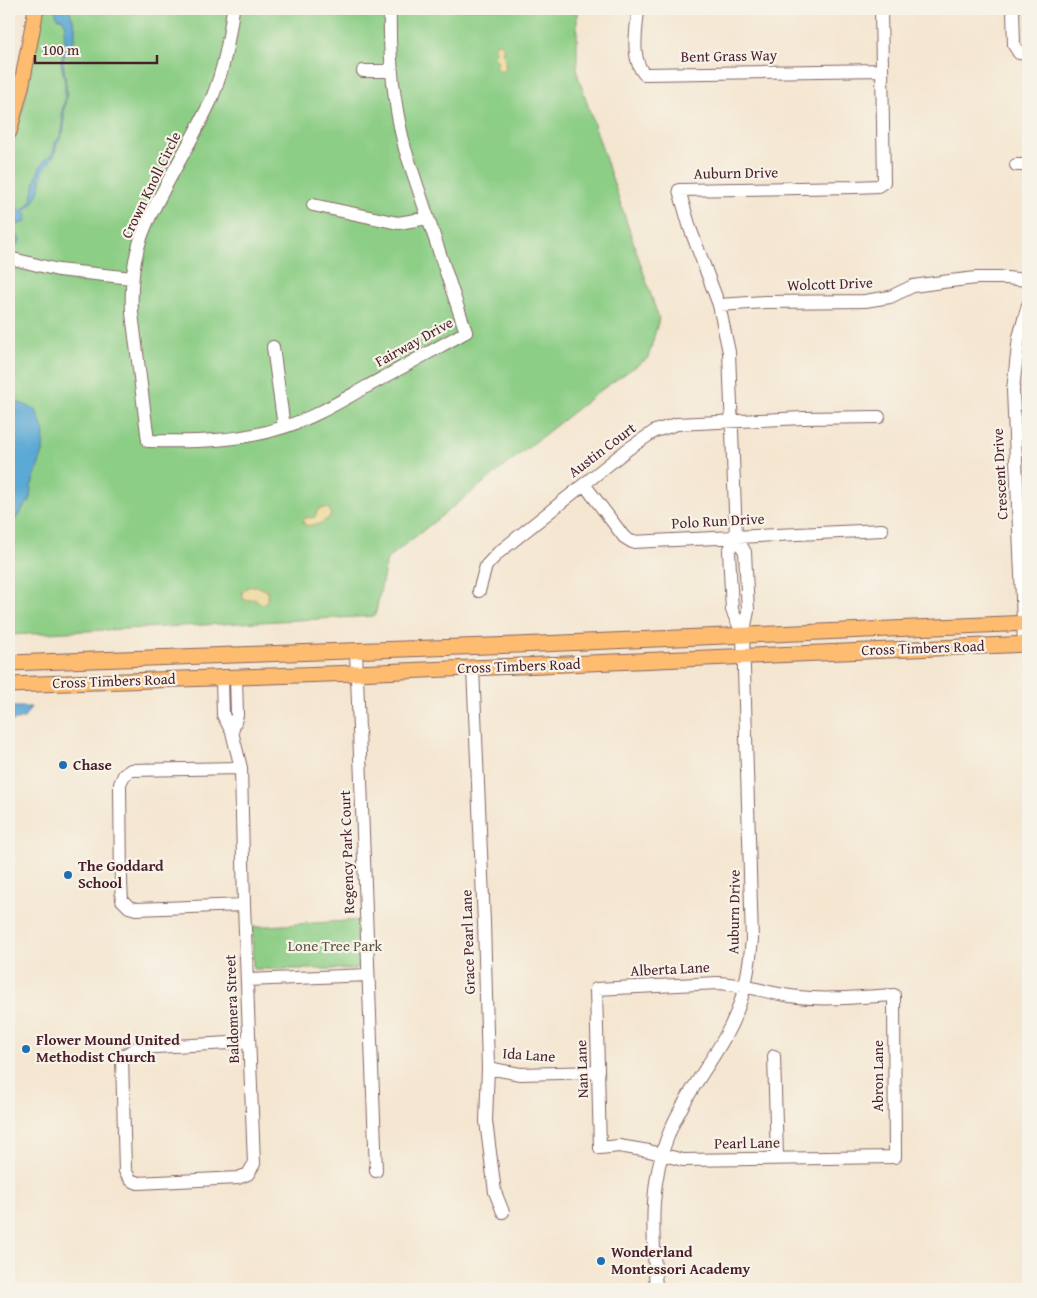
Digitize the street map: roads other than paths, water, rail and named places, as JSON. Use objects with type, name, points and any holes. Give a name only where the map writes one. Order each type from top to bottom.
[{"type":"main road","points":[[9,132],[22,83],[36,9]]},
{"type":"main road","name":"Cross Timbers Road","points":[[9,663],[1026,624]]},
{"type":"main road","name":"Cross Timbers Road","points":[[9,685],[356,673],[1026,644]]},
{"type":"street","name":"Crown Knoll Circle","points":[[148,441],[132,313],[132,278],[135,261],[142,235],[206,110],[217,84],[225,57],[233,9]]},
{"type":"street","name":"Fairway Drive","points":[[148,441],[185,442],[229,439],[284,427],[323,411],[466,332],[405,149],[395,103],[391,71],[389,49],[390,9]]},
{"type":"street","name":"Bent Grass Way","points":[[638,9],[636,51],[644,74],[882,70]]},
{"type":"street","name":"Auburn Drive","points":[[656,1289],[653,1203],[662,1154],[677,1116],[727,1032],[741,1001],[750,956],[752,923],[743,635],[732,610],[729,551],[736,537],[729,352],[719,304],[690,228],[679,190],[855,187],[878,186],[884,182],[881,9]]},
{"type":"street","points":[[1013,9],[1014,45],[1019,53],[1028,54]]},
{"type":"street","points":[[363,71],[391,71]]},
{"type":"street","points":[[313,205],[393,222],[407,222],[428,218]]},
{"type":"street","points":[[9,258],[58,270],[132,278]]},
{"type":"street","name":"Wolcott Drive","points":[[719,304],[865,301],[890,297],[913,286],[942,282],[976,278],[1028,280]]},
{"type":"street","name":"Crescent Drive","points":[[1026,644],[1023,483],[1013,390],[1019,337],[1028,305]]},
{"type":"street","points":[[273,347],[284,427]]},
{"type":"street","name":"Austin Court","points":[[479,591],[486,566],[492,560],[628,449],[655,431],[677,424],[879,417]]},
{"type":"street","name":"Polo Run Drive","points":[[584,484],[624,537],[632,542],[882,530]]},
{"type":"street","name":"Regency Park Court","points":[[356,651],[376,1172]]},
{"type":"street","name":"Grace Pearl Lane","points":[[473,668],[479,786],[488,1068],[486,1106],[488,1149],[495,1192],[503,1212]]},
{"type":"street","name":"Baldomera Street","points":[[229,677],[223,715],[232,732],[240,768],[254,1164],[248,1174],[238,1178],[138,1184],[131,1180],[125,1171],[122,1057],[136,1048],[249,1042]]},
{"type":"street","points":[[240,768],[131,770],[124,775],[120,784],[121,884],[122,900],[129,907],[136,909],[244,906]]},
{"type":"street","points":[[247,980],[368,975]]},
{"type":"street","name":"Alberta Lane","points":[[596,989],[718,983],[744,986],[790,996],[814,998],[894,995]]},
{"type":"street","name":"Nan Lane","points":[[596,989],[600,1148]]},
{"type":"street","name":"Abron Lane","points":[[894,995],[895,1157]]},
{"type":"street","points":[[774,1056],[777,1158]]},
{"type":"street","name":"Ida Lane","points":[[488,1068],[520,1074],[598,1072]]},
{"type":"street","name":"Pearl Lane","points":[[600,1148],[619,1146],[684,1160],[895,1157]]},
{"type":"water","points":[[55,9],[69,9],[75,26],[75,39],[67,49],[63,61],[67,93],[64,110],[64,129],[60,140],[57,143],[55,153],[42,173],[40,188],[33,203],[24,212],[27,216],[26,222],[12,228],[13,233],[20,240],[18,245],[9,244],[9,220],[15,205],[21,211],[31,202],[35,181],[41,165],[53,153],[55,143],[61,135],[63,126],[62,112],[65,99],[65,82],[61,63],[66,26],[63,19],[57,17]]},
{"type":"water","points":[[9,401],[20,403],[36,410],[44,432],[43,452],[31,487],[30,501],[9,527]]},
{"type":"water","points":[[9,707],[31,707],[24,718],[10,722]]},
{"type":"place","name":"Chase","points":[[63,765]]},
{"type":"place","name":"The Goddard School","points":[[68,875]]},
{"type":"place","name":"Flower Mound United Methodist Church","points":[[26,1049]]},
{"type":"place","name":"Wonderland Montessori Academy","points":[[601,1261]]},
{"type":"park label","name":"Lone Tree Park","points":[[335,946]]}]
